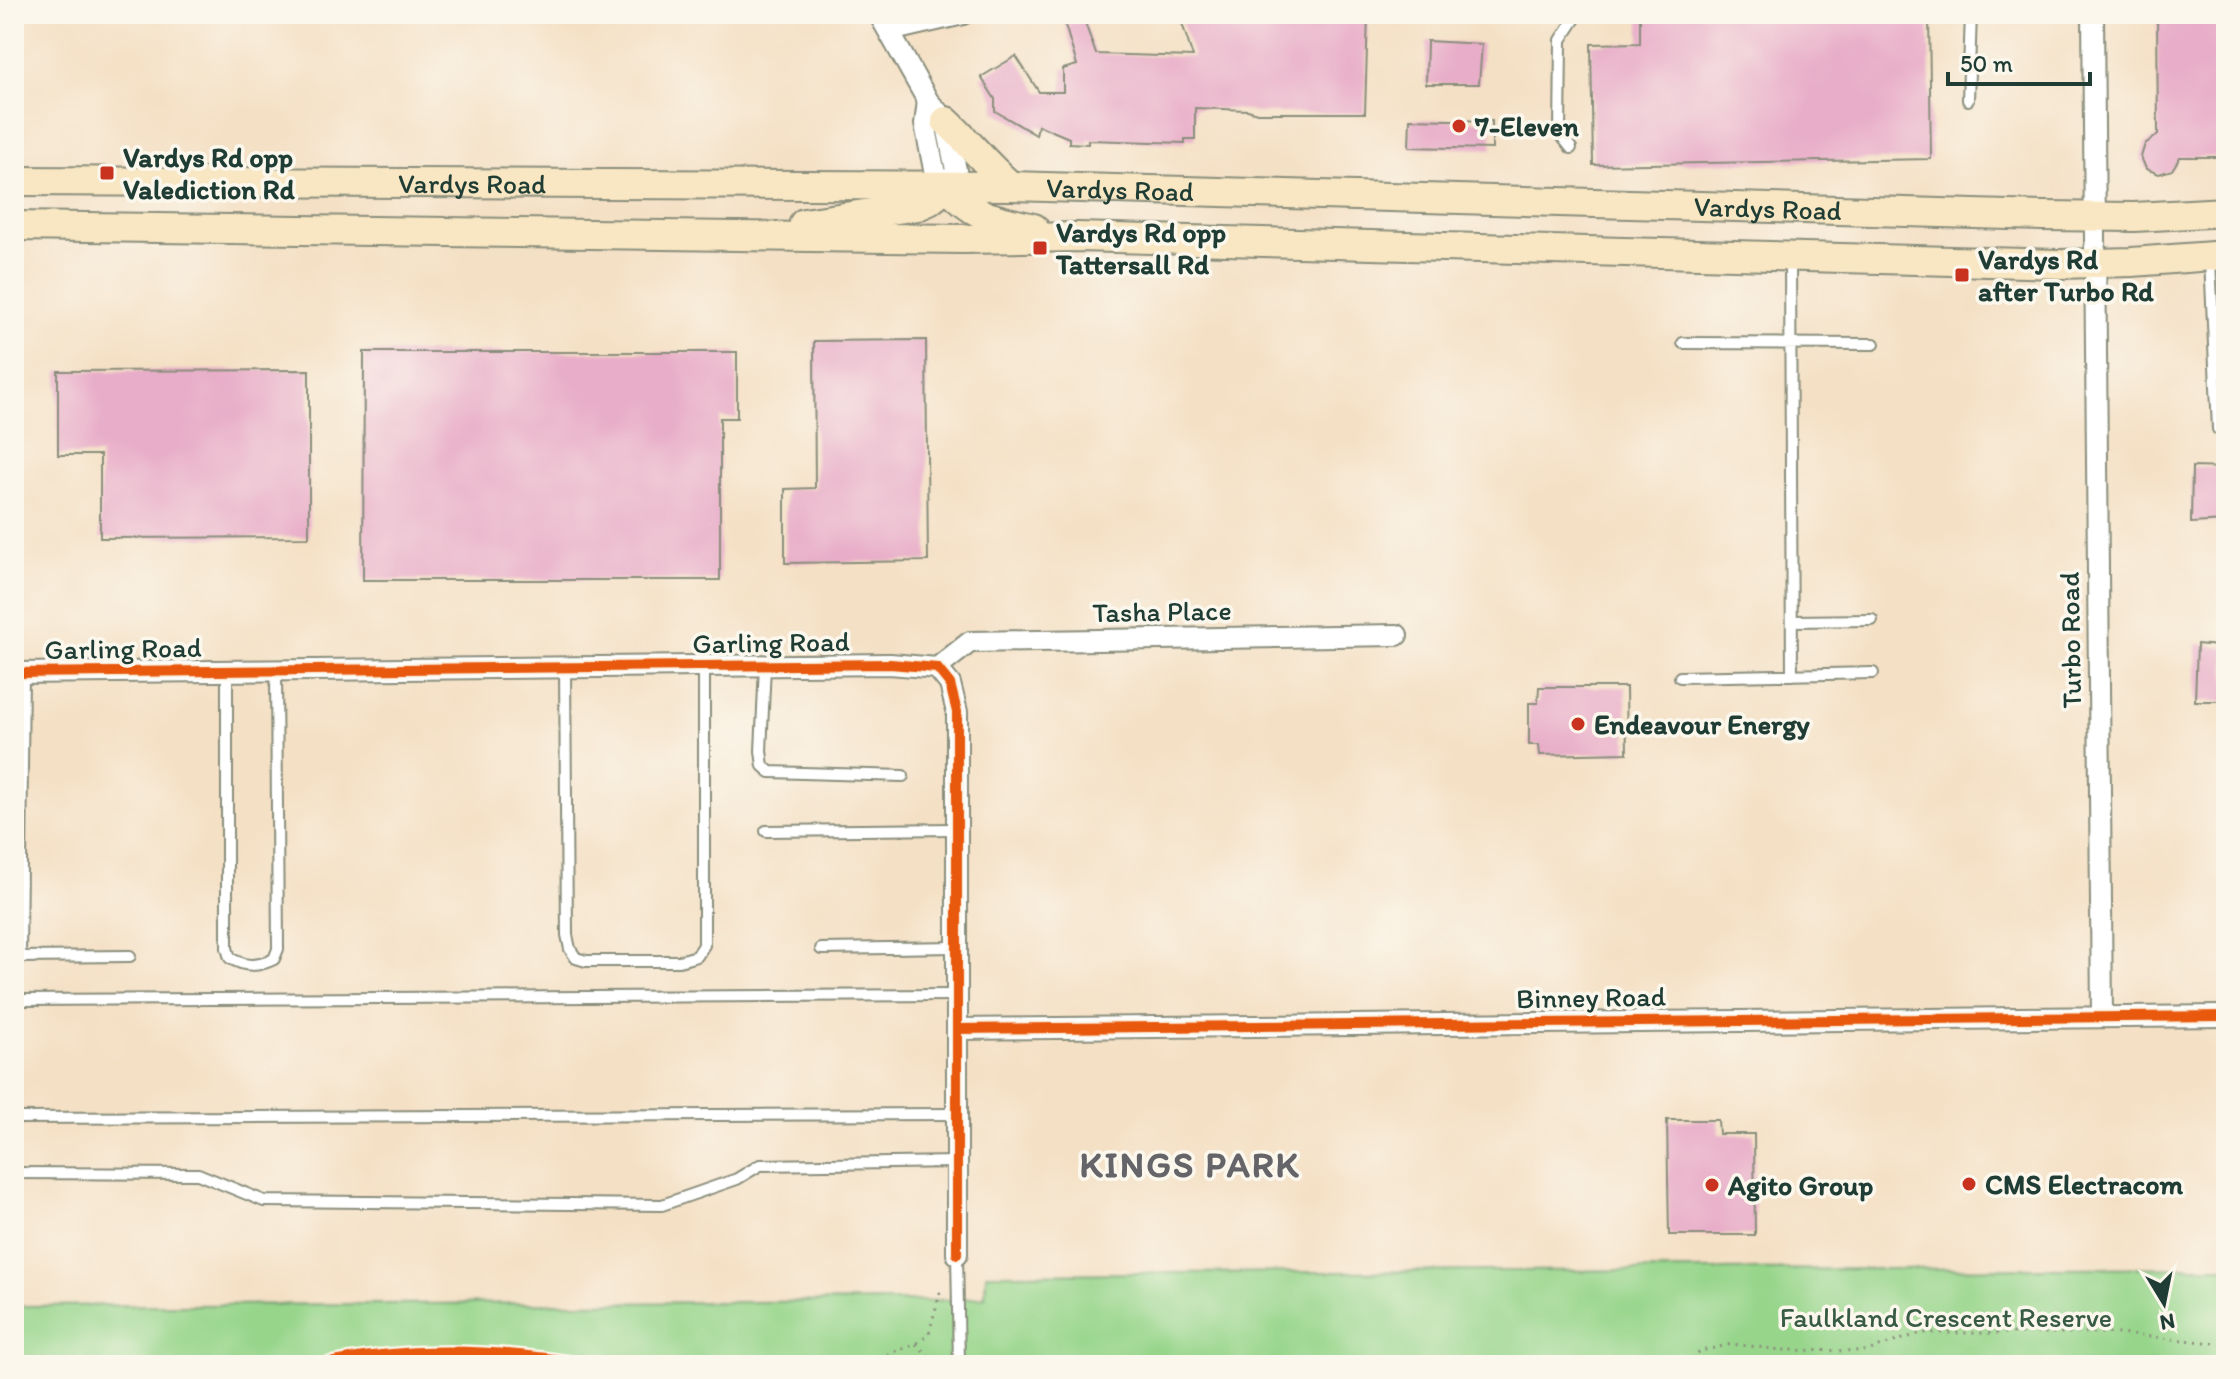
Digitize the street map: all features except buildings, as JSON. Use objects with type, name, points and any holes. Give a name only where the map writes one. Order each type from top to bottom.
[{"type":"main road","points":[[937,111],[967,140],[988,167],[1011,186]]},
{"type":"main road","name":"Vardys Road","points":[[14,181],[1011,186],[2095,216],[2226,212]]},
{"type":"main road","points":[[714,236],[904,209],[929,201],[948,187],[963,205],[983,215],[1078,237]]},
{"type":"main road","name":"Vardys Road","points":[[14,226],[962,239],[1078,237],[2096,264],[2218,255]]},
{"type":"main road","name":"Vardys Road","points":[[14,240],[60,240],[155,228]]},
{"type":"street","points":[[948,187],[935,174],[925,124],[937,111],[884,22],[963,14]]},
{"type":"street","name":"Turbo Road","points":[[2093,14],[2102,1016]]},
{"type":"street","name":"Tasha Place","points":[[937,668],[970,642],[1397,635]]},
{"type":"street","name":"Garling Road","points":[[18,673],[890,664],[937,668]]},
{"type":"street","points":[[937,668],[950,684],[957,712],[957,1254]]},
{"type":"street","name":"Binney Road","points":[[957,1029],[2226,1016]]},
{"type":"lane","points":[[1571,148],[1560,134],[1561,40],[1578,14]]},
{"type":"lane","points":[[1968,100],[1971,14]]},
{"type":"lane","points":[[2218,255],[2213,307],[2218,429]]},
{"type":"lane","points":[[1790,257],[1792,675]]},
{"type":"lane","points":[[2213,307],[2226,307]]},
{"type":"lane","points":[[1683,343],[1874,344]]},
{"type":"lane","points":[[1792,621],[1872,620]]},
{"type":"lane","points":[[565,668],[567,935],[570,949],[576,958],[586,961],[679,961],[697,956],[704,945],[704,666]]},
{"type":"lane","points":[[765,666],[761,751],[763,766],[770,772],[903,776]]},
{"type":"lane","points":[[227,671],[227,948],[230,958],[242,965],[262,965],[274,959],[278,949],[276,671]]},
{"type":"lane","points":[[18,673],[17,957],[130,956]]},
{"type":"lane","points":[[1680,677],[1873,673]]},
{"type":"lane","points":[[766,831],[957,829]]},
{"type":"lane","points":[[821,949],[957,947]]},
{"type":"lane","points":[[14,1000],[957,995]]},
{"type":"lane","points":[[14,1118],[957,1114]]},
{"type":"lane","points":[[14,1173],[198,1174],[264,1201],[662,1205],[737,1179],[760,1165],[957,1162]]},
{"type":"lane","points":[[957,1254],[959,1365]]},
{"type":"path","points":[[857,1365],[916,1344],[929,1333],[940,1293],[958,1295]]},
{"type":"path","points":[[1686,1365],[1701,1351],[1732,1344],[1782,1350],[1867,1351],[1921,1333],[2109,1333],[2226,1344]]},
{"type":"path","points":[[916,1344],[932,1359],[933,1365]]},
{"type":"path","points":[[319,1365],[349,1358],[429,1352],[543,1356],[591,1365]]},
{"type":"green space","name":"Faulkland Crescent Reserve","points":[[2226,1267],[2226,1364],[14,1365],[14,1306],[929,1301],[985,1297],[986,1274]]},
{"type":"cycle path","points":[[14,673],[890,664],[937,668],[950,684],[957,712],[957,1254]]},
{"type":"cycle path","points":[[957,1029],[2226,1016]]},
{"type":"cycle path","points":[[319,1365],[421,1352],[523,1355],[591,1365]]},
{"type":"place","name":"7-Eleven","points":[[1459,126]]},
{"type":"place","name":"Vardys Rd opp Valediction Rd","points":[[107,173]]},
{"type":"place","name":"Vardys Rd opp Tattersall Rd","points":[[1040,248]]},
{"type":"place","name":"Vardys Rd after Turbo Rd","points":[[1962,275]]},
{"type":"place","name":"Endeavour Energy","points":[[1578,724]]},
{"type":"place","name":"CMS Electracom","points":[[1969,1184]]},
{"type":"place","name":"Agito Group","points":[[1712,1185]]},
{"type":"district","name":"KINGS PARK","points":[[1190,1164]]}]
